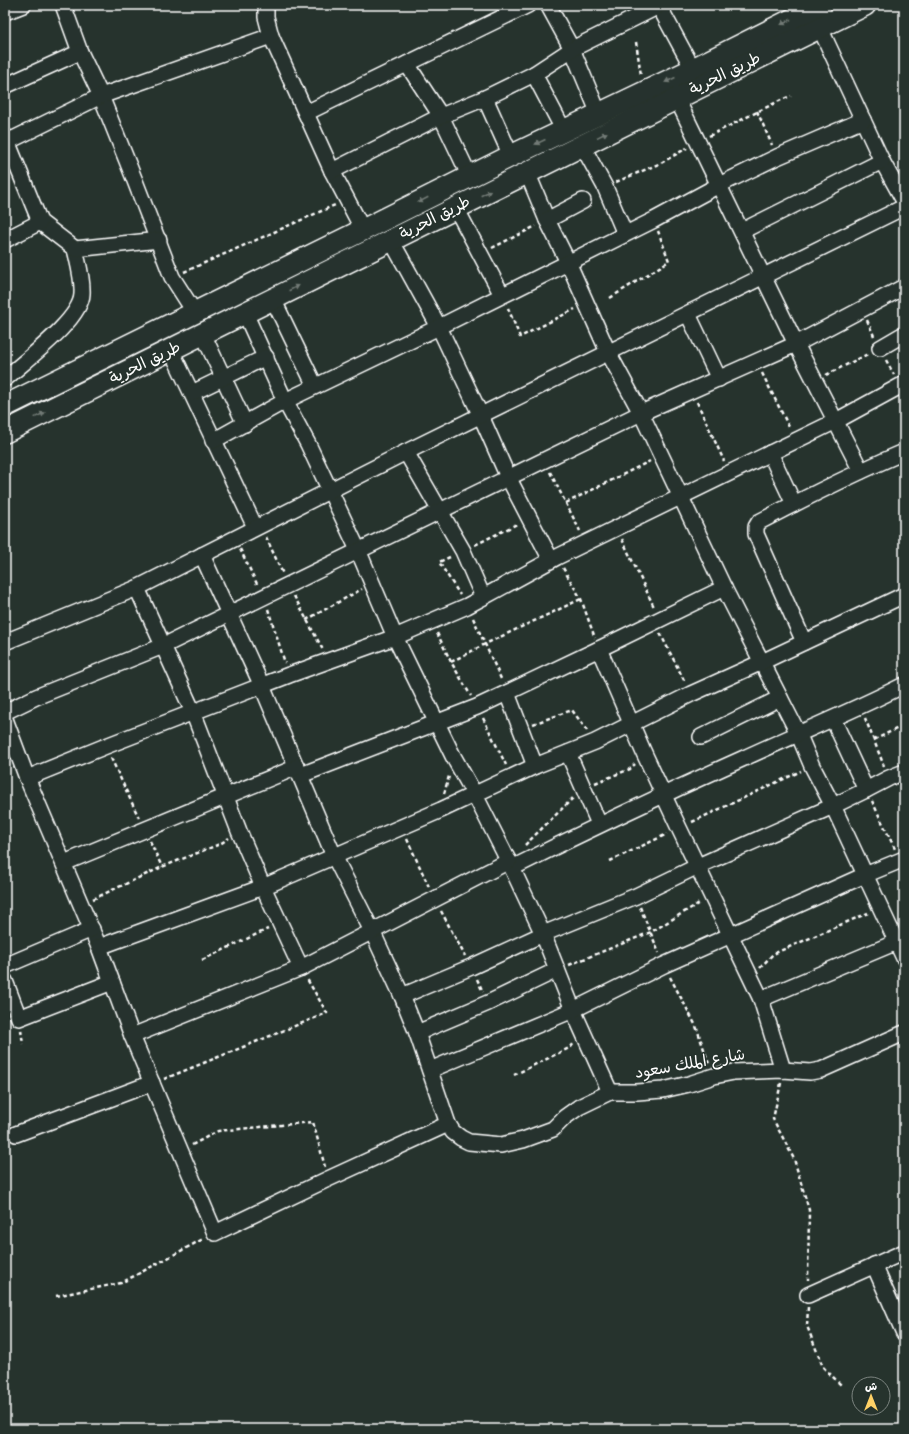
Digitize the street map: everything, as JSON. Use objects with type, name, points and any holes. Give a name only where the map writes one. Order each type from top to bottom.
[{"type":"main road","name":"طريق الحرية","points":[[10,403],[643,92],[816,12],[866,5]]},
{"type":"main road","name":"طريق الحرية","points":[[5,432],[677,99],[816,12]]},
{"type":"street","points":[[5,12],[22,5]]},
{"type":"street","points":[[63,5],[80,52],[101,96],[159,240],[172,277],[194,313]]},
{"type":"street","points":[[266,5],[266,17],[271,36],[332,171],[363,230]]},
{"type":"street","points":[[306,113],[528,5]]},
{"type":"street","points":[[548,5],[572,49],[598,114]]},
{"type":"street","points":[[332,171],[441,116],[485,98],[534,74],[572,49],[660,6],[693,69]]},
{"type":"street","points":[[816,12],[882,161],[904,201]]},
{"type":"street","points":[[10,403],[5,380],[63,328],[76,312],[82,295],[81,279],[75,249],[40,222],[6,140],[101,96],[271,36]]},
{"type":"street","points":[[5,86],[80,52]]},
{"type":"street","points":[[407,64],[441,116],[470,177]]},
{"type":"street","points":[[534,74],[564,131]]},
{"type":"street","points":[[485,98],[511,156]]},
{"type":"street","points":[[677,99],[796,344],[861,471]]},
{"type":"street","points":[[213,441],[285,401],[439,327],[654,220],[777,156],[863,120]]},
{"type":"street","points":[[582,145],[605,187],[625,234]]},
{"type":"street","points":[[742,231],[882,161]]},
{"type":"street","points":[[527,172],[547,220],[568,262],[608,352],[641,413],[660,456],[724,588],[798,733],[812,766],[880,908],[900,941],[904,958]]},
{"type":"street","points":[[547,220],[583,201]]},
{"type":"street","points":[[5,642],[136,588],[406,452],[904,207]]},
{"type":"street","points":[[456,208],[502,295]]},
{"type":"street","points":[[5,240],[40,222]]},
{"type":"street","points":[[75,249],[159,240]]},
{"type":"street","points":[[391,240],[439,327],[508,477],[554,559]]},
{"type":"street","points":[[5,712],[36,697],[163,646],[229,612],[289,585],[641,413],[796,344],[904,287]]},
{"type":"street","points":[[273,299],[315,386]]},
{"type":"street","points":[[245,313],[285,401],[330,490],[358,550],[395,637],[453,756],[475,795],[510,864],[543,934],[573,1010],[610,1092]]},
{"type":"street","points":[[688,314],[719,379]]},
{"type":"street","points":[[203,334],[245,424]]},
{"type":"street","points":[[880,348],[904,334]]},
{"type":"street","points":[[171,350],[213,441],[257,526]]},
{"type":"street","points":[[192,393],[266,358]]},
{"type":"street","points":[[27,778],[289,675],[395,637],[466,606],[616,528],[836,421],[902,385]]},
{"type":"street","points":[[406,452],[439,512],[463,550],[483,597]]},
{"type":"street","points":[[804,642],[755,531],[756,526],[760,522],[794,504],[904,452]]},
{"type":"street","points":[[770,453],[794,504]]},
{"type":"street","points":[[5,719],[27,778],[92,929],[132,1036],[215,1233],[448,1124],[417,1033],[402,996],[372,930],[334,856],[262,686],[202,555]]},
{"type":"street","points":[[136,588],[193,712],[239,830],[301,968]]},
{"type":"street","points":[[64,862],[226,796],[437,723],[477,707],[724,588]]},
{"type":"street","points":[[99,947],[263,886],[441,810],[512,776],[595,742],[691,694],[904,595]]},
{"type":"street","points":[[599,649],[663,794],[761,998],[783,1070]]},
{"type":"street","points":[[132,1036],[301,968],[372,930],[435,899],[798,733],[860,707],[904,685]]},
{"type":"street","points":[[507,693],[535,766]]},
{"type":"street","points":[[701,738],[780,698]]},
{"type":"street","points":[[833,719],[866,790]]},
{"type":"street","points":[[568,753],[599,824]]},
{"type":"street","points":[[402,996],[471,967],[543,934],[636,896],[904,772]]},
{"type":"street","points":[[430,1070],[573,1010],[664,965],[865,875],[903,860]]},
{"type":"street","points":[[5,966],[92,929]]},
{"type":"street","points":[[761,998],[900,941]]},
{"type":"street","points":[[417,1033],[488,1003],[558,970]]},
{"type":"street","points":[[5,981],[19,1018],[112,982]]},
{"type":"street","name":"شارع الملك سعود","points":[[448,1124],[453,1132],[469,1142],[501,1145],[523,1140],[553,1129],[565,1117],[580,1107],[610,1092],[663,1090],[714,1076],[749,1071],[783,1070],[810,1072],[821,1070],[904,1033]]},
{"type":"street","points":[[16,1134],[152,1084]]},
{"type":"street","points":[[808,1295],[904,1252]]},
{"type":"street","points":[[874,1265],[904,1333]]},
{"type":"path","points":[[636,42],[643,92]]},
{"type":"path","points":[[605,187],[661,163],[757,111],[791,96]]},
{"type":"path","points":[[757,111],[777,156]]},
{"type":"path","points":[[172,277],[346,200]]},
{"type":"path","points":[[481,254],[547,220]]},
{"type":"path","points":[[610,298],[669,261],[654,220]]},
{"type":"path","points":[[502,295],[520,336],[586,303]]},
{"type":"path","points":[[861,309],[880,348],[902,385]]},
{"type":"path","points":[[815,380],[880,348]]},
{"type":"path","points":[[756,362],[796,440]]},
{"type":"path","points":[[692,390],[729,472]]},
{"type":"path","points":[[566,503],[660,456]]},
{"type":"path","points":[[544,461],[586,543]]},
{"type":"path","points":[[507,693],[466,606],[439,562],[530,517]]},
{"type":"path","points":[[257,526],[306,620],[330,661]]},
{"type":"path","points":[[616,528],[691,694]]},
{"type":"path","points":[[235,538],[264,596],[289,675]]},
{"type":"path","points":[[554,559],[581,599],[599,649]]},
{"type":"path","points":[[306,620],[372,584]]},
{"type":"path","points":[[451,662],[485,644],[581,599]]},
{"type":"path","points":[[431,620],[451,662],[477,707],[512,776]]},
{"type":"path","points":[[860,707],[889,778]]},
{"type":"path","points":[[520,728],[572,710],[595,742]]},
{"type":"path","points":[[874,740],[904,725]]},
{"type":"path","points":[[106,746],[162,867]]},
{"type":"path","points":[[510,864],[583,788],[630,769],[644,753]]},
{"type":"path","points":[[441,810],[453,756]]},
{"type":"path","points":[[610,861],[812,766]]},
{"type":"path","points":[[866,790],[903,860]]},
{"type":"path","points":[[402,826],[435,899],[488,1003]]},
{"type":"path","points":[[81,904],[162,867],[220,844],[239,830]]},
{"type":"path","points":[[636,896],[664,965],[696,1026],[714,1076]]},
{"type":"path","points":[[558,970],[651,932],[712,896]]},
{"type":"path","points":[[751,978],[773,954],[880,908]]},
{"type":"path","points":[[202,960],[281,923]]},
{"type":"path","points":[[152,1084],[327,1013],[301,968]]},
{"type":"path","points":[[514,1075],[571,1047],[582,1031]]},
{"type":"path","points":[[783,1070],[773,1119],[794,1159],[809,1210],[807,1326],[823,1367],[842,1386]]},
{"type":"path","points":[[180,1152],[218,1131],[313,1122],[328,1179]]},
{"type":"path","points":[[56,1296],[121,1283],[215,1233]]}]
